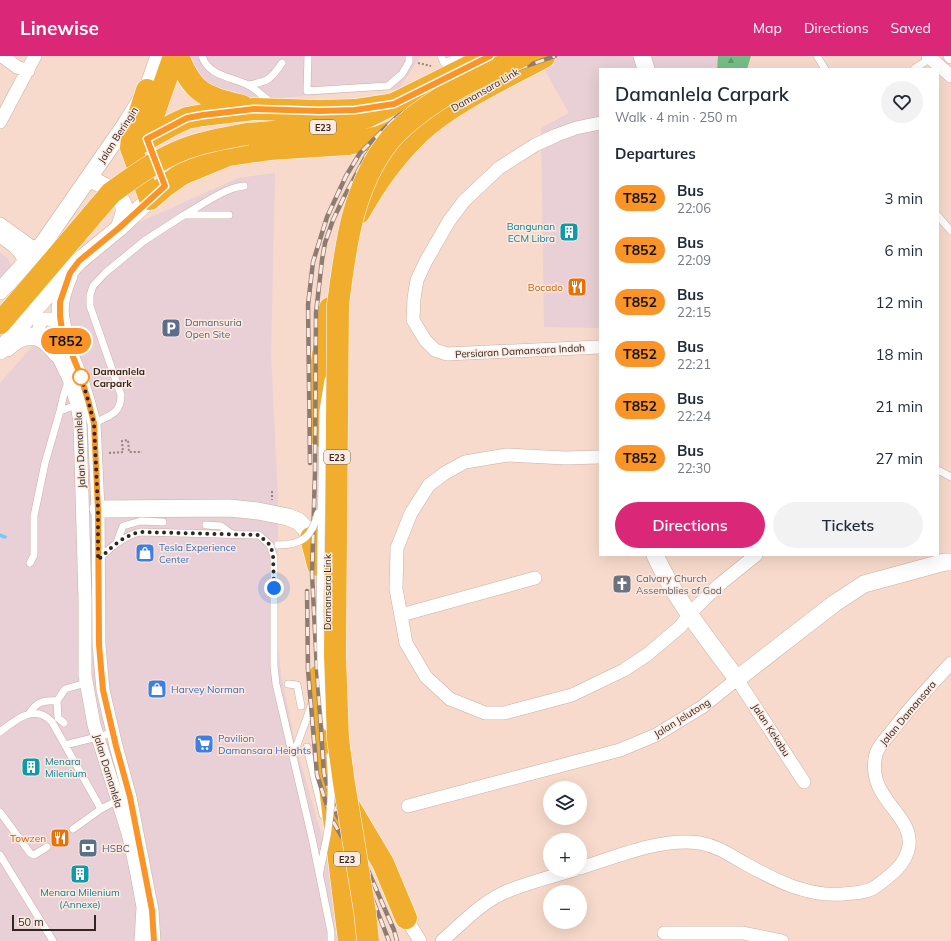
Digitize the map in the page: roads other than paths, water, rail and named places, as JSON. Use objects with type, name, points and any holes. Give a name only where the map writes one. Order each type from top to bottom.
[{"type":"highway","points":[[139,143],[147,133],[174,56]]},
{"type":"highway","points":[[178,56],[188,79],[199,91],[216,99],[254,109]]},
{"type":"highway","name":"E23","points":[[0,323],[111,193],[132,178],[173,153],[195,145],[247,134],[308,129],[341,124],[367,117],[490,56]]},
{"type":"highway","name":"Damansara Link","points":[[368,941],[366,912],[357,868],[338,739],[335,655],[334,306],[350,227],[357,202],[368,173],[388,141],[401,127],[439,98],[522,56]]},
{"type":"highway","name":"Damansara Link","points":[[358,941],[334,778],[326,670],[327,444],[334,306],[338,272],[352,226],[369,194],[409,143],[420,132],[457,104],[544,57]]},
{"type":"highway","points":[[147,90],[132,137],[139,143],[157,193],[182,174],[228,155],[270,149],[348,144],[379,137],[451,105],[457,104]]},
{"type":"highway","points":[[139,143],[187,118],[203,115],[254,109],[355,110],[394,104]]},
{"type":"highway","points":[[167,128],[163,137],[164,147],[169,157],[177,164],[201,166]]},
{"type":"highway","points":[[334,306],[321,368],[318,565],[319,682],[327,763],[349,941]]},
{"type":"highway","points":[[311,538],[318,565]]},
{"type":"highway","points":[[334,778],[353,814],[383,863],[406,918]]},
{"type":"highway","points":[[355,941],[357,868]]},
{"type":"street","points":[[2,56],[17,67],[28,71]]},
{"type":"street","points":[[0,122],[35,56]]},
{"type":"street","name":"Jalan Beringin","points":[[0,292],[42,244],[126,124],[147,90],[159,56]]},
{"type":"street","points":[[642,56],[646,68]]},
{"type":"street","points":[[930,57],[951,76]]},
{"type":"street","name":"Persiaran Damansara Indah","points":[[599,123],[569,131],[535,145],[498,168],[464,201],[449,221],[417,280],[413,320],[425,340],[434,350],[447,354],[599,347]]},
{"type":"street","name":"Jalan Beringin","points":[[67,210],[118,155],[139,143]]},
{"type":"street","points":[[94,181],[108,187],[120,200],[124,212],[119,228]]},
{"type":"street","points":[[0,351],[32,312],[79,261],[119,228],[157,193]]},
{"type":"street","points":[[0,224],[32,247],[42,244]]},
{"type":"street","points":[[0,236],[19,250],[25,264]]},
{"type":"street","points":[[0,356],[19,339],[31,337],[44,340],[62,348],[60,302],[70,273],[79,261]]},
{"type":"street","name":"Jalan Damanlela","points":[[62,348],[69,379],[94,423],[85,675],[94,725],[128,833],[143,907],[141,941]]},
{"type":"street","name":"Jalan Damanlela","points":[[62,348],[80,374],[83,402],[80,424],[90,509],[98,560],[99,645],[103,690],[130,797],[152,910],[154,941]]},
{"type":"street","points":[[599,457],[565,458],[506,456],[465,462],[429,485],[411,513],[397,548],[396,589],[406,643],[426,677],[450,699],[486,713],[504,713],[572,695],[624,670],[670,636],[681,626],[690,613],[719,585],[755,556]]},
{"type":"street","points":[[90,509],[229,508],[258,511],[288,517],[298,521],[305,528],[311,538]]},
{"type":"street","points":[[655,556],[662,572],[737,679]]},
{"type":"street","name":"Jalan Jelutong","points":[[408,806],[620,750],[656,735],[702,707],[835,603],[864,584],[897,574],[945,562],[951,562]]},
{"type":"street","name":"Jalan Jelutong","points":[[924,568],[951,569]]},
{"type":"street","points":[[401,615],[535,578]]},
{"type":"street","name":"Jalan Damansara","points":[[587,866],[651,846],[685,842],[715,846],[772,879],[793,887],[823,894],[836,895],[870,890],[892,874],[906,859],[910,840],[909,832],[878,786],[874,760],[876,751],[909,709],[951,663]]},
{"type":"street","name":"Jalan Kekabu","points":[[737,679],[804,782]]},
{"type":"street","points":[[442,941],[471,916],[502,893],[551,877]]},
{"type":"street","points":[[406,918],[420,941]]},
{"type":"street","points":[[664,933],[743,933],[782,941]]},
{"type":"lane","points":[[202,56],[207,65],[214,71],[249,85],[270,102],[295,110]]},
{"type":"lane","points":[[308,56],[308,91],[388,86],[402,74],[409,59]]},
{"type":"lane","points":[[441,56],[444,63],[460,56]]},
{"type":"lane","points":[[817,56],[824,68]]},
{"type":"lane","points":[[915,68],[930,57]]},
{"type":"lane","points":[[249,85],[267,81],[273,76],[282,63]]},
{"type":"lane","points":[[94,423],[113,414],[118,409],[121,403],[121,395],[90,306],[90,295],[93,286],[105,273],[144,241],[184,215],[228,190],[237,186],[244,186]]},
{"type":"lane","points":[[184,215],[229,215]]},
{"type":"lane","points":[[939,217],[951,230]]},
{"type":"lane","points":[[319,873],[329,822],[331,791],[330,761],[321,662],[320,612],[323,411],[329,369],[334,306]]},
{"type":"lane","points":[[30,563],[34,555],[34,516],[45,464],[69,379]]},
{"type":"lane","points":[[60,411],[83,402]]},
{"type":"lane","points":[[939,471],[951,477]]},
{"type":"lane","points":[[98,560],[117,542],[130,534],[140,532],[259,535],[274,545],[290,545],[302,541],[310,533],[316,521],[322,492]]},
{"type":"lane","points":[[117,542],[123,526],[141,521],[162,522]]},
{"type":"lane","points":[[206,525],[221,526],[232,534]]},
{"type":"lane","points":[[274,545],[274,666],[276,684],[332,932],[331,941]]},
{"type":"lane","points":[[297,745],[319,682]]},
{"type":"lane","points":[[64,723],[58,718],[57,701],[65,689],[86,683]]},
{"type":"lane","points":[[288,684],[297,685],[301,706]]},
{"type":"lane","points":[[29,714],[33,706],[45,700],[57,701]]},
{"type":"lane","points":[[0,732],[18,718],[29,714],[42,714],[47,717],[52,722],[101,809]]},
{"type":"lane","points":[[65,745],[113,734]]},
{"type":"lane","points":[[307,747],[343,893]]},
{"type":"lane","points":[[73,829],[101,809],[117,800],[130,797]]},
{"type":"lane","points":[[0,812],[30,853],[34,855],[47,847]]},
{"type":"lane","points":[[0,855],[53,941]]},
{"type":"waterway","points":[[0,535],[5,537]]},
{"type":"railway","points":[[310,463],[308,305],[313,262],[327,217],[346,176],[360,153],[397,117],[436,91],[462,79],[522,56]]},
{"type":"railway","points":[[397,941],[394,930],[359,850],[337,815],[324,774],[312,574],[315,472],[316,313],[325,243],[333,220],[366,156],[382,137],[401,123],[445,96],[555,56]]},
{"type":"railway","points":[[307,591],[308,670],[317,775],[331,818],[352,854],[367,885],[389,941]]},
{"type":"place","name":"Bangunan ECM Libra","points":[[569,232]]},
{"type":"place","name":"Bocado","points":[[577,287]]},
{"type":"place","name":"Damansuria Open Site","points":[[171,328]]},
{"type":"place","name":"Damanlela Carpark","points":[[81,377]]},
{"type":"place","name":"Tesla Experience Center","points":[[145,553]]},
{"type":"place","name":"Calvary Church Assemblies of God","points":[[622,584]]},
{"type":"place","name":"Harvey Norman","points":[[157,689]]},
{"type":"place","name":"Pavilion Damansara Heights","points":[[204,744]]},
{"type":"place","name":"Menara Milenium","points":[[31,767]]},
{"type":"place","name":"Towzen","points":[[60,838]]},
{"type":"place","name":"HSBC","points":[[88,848]]},
{"type":"place","name":"Menara Milenium (Annexe)","points":[[80,874]]}]
